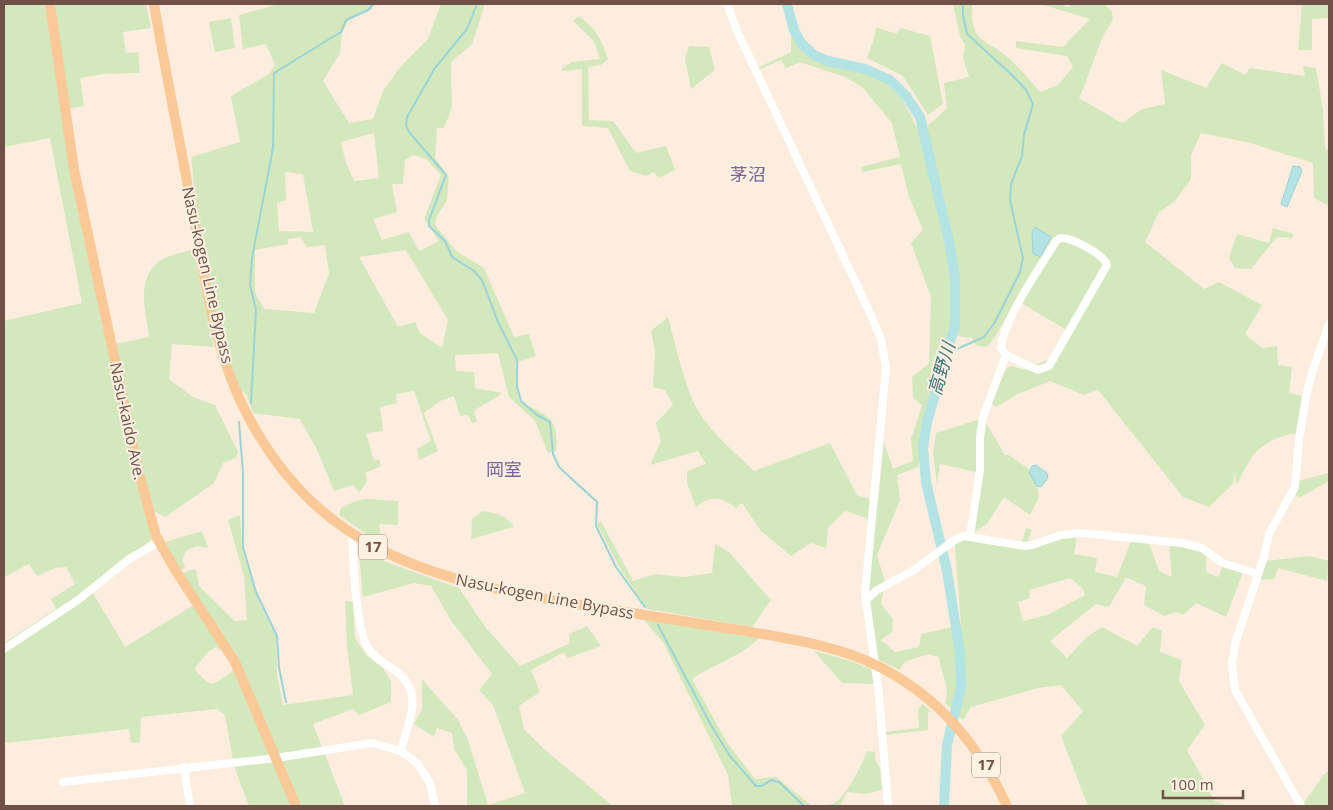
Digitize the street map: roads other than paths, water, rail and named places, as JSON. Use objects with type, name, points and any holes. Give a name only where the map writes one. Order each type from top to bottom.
[{"type":"main road","name":"Nasu-kaido Ave.","points":[[50,4],[74,169],[138,473],[159,542],[235,662],[296,806]]},
{"type":"main road","name":"Nasu-kogen Line Bypass","points":[[154,4],[205,279],[230,374],[247,415],[276,460],[321,510],[352,534],[405,562],[452,579],[488,588],[801,642],[874,664],[911,686],[948,715],[981,758],[1007,806]]},
{"type":"street","points":[[727,4],[737,32],[871,315],[885,355],[886,368],[866,600],[888,806]]},
{"type":"street","points":[[1060,238],[1070,239],[1105,260],[1105,270],[1049,366],[1038,370],[1006,355],[1001,348],[1004,333],[1056,240],[1060,238]]},
{"type":"street","points":[[1301,806],[1269,752],[1236,690],[1233,682],[1232,664],[1235,644],[1269,534],[1295,487],[1299,440],[1306,396],[1329,324]]},
{"type":"street","points":[[970,536],[980,470],[980,437],[983,417],[1006,355]]},
{"type":"street","points":[[866,600],[877,590],[914,570],[956,539],[970,536],[1025,546],[1032,546],[1061,535],[1081,533],[1182,543],[1202,548],[1223,564],[1258,574]]},
{"type":"street","points":[[352,534],[360,621],[365,643],[378,659],[401,673],[412,688],[412,705],[401,751]]},
{"type":"street","points":[[4,649],[52,618],[129,559],[159,542]]},
{"type":"street","points":[[63,782],[276,758],[372,743],[401,751],[423,770],[432,789],[435,806]]},
{"type":"street","points":[[184,767],[190,806]]},
{"type":"water","points":[[1293,166],[1300,167],[1302,171],[1287,207],[1281,204]]},
{"type":"water","points":[[1035,227],[1051,237],[1040,257],[1033,253],[1032,232]]},
{"type":"water","points":[[1036,465],[1047,473],[1048,478],[1041,487],[1037,486],[1029,473],[1032,466]]},
{"type":"waterway","points":[[251,403],[256,310],[250,285],[252,258],[273,148],[274,73],[341,32],[346,20],[368,10],[373,4]]},
{"type":"waterway","points":[[477,4],[467,29],[435,68],[407,117],[406,125],[409,132],[446,175],[429,220],[429,226],[445,241],[452,257],[474,271],[482,280],[498,322],[517,360],[517,386],[521,401],[537,415],[550,422],[553,454],[559,467],[597,502],[596,526],[616,567],[645,607]]},
{"type":"waterway","name":"高野川","points":[[787,4],[794,30],[801,43],[814,55],[828,61],[865,69],[890,80],[906,96],[920,117],[949,241],[955,277],[955,325],[927,422],[923,448],[926,482],[947,571],[960,653],[961,687],[947,745],[944,806]]},
{"type":"waterway","points":[[948,353],[984,337],[995,322],[1020,272],[1023,258],[1010,200],[1011,184],[1022,156],[1024,135],[1033,104],[1026,90],[1012,75],[967,34],[963,4]]},
{"type":"waterway","points":[[239,422],[243,473],[243,547],[256,592],[277,636],[279,668],[286,702]]},
{"type":"waterway","points":[[658,625],[712,727],[730,756],[756,786],[762,786],[771,780],[779,782],[804,806]]},
{"type":"district","name":"茅沼","points":[[748,175]]},
{"type":"district","name":"岡室","points":[[504,470]]}]
